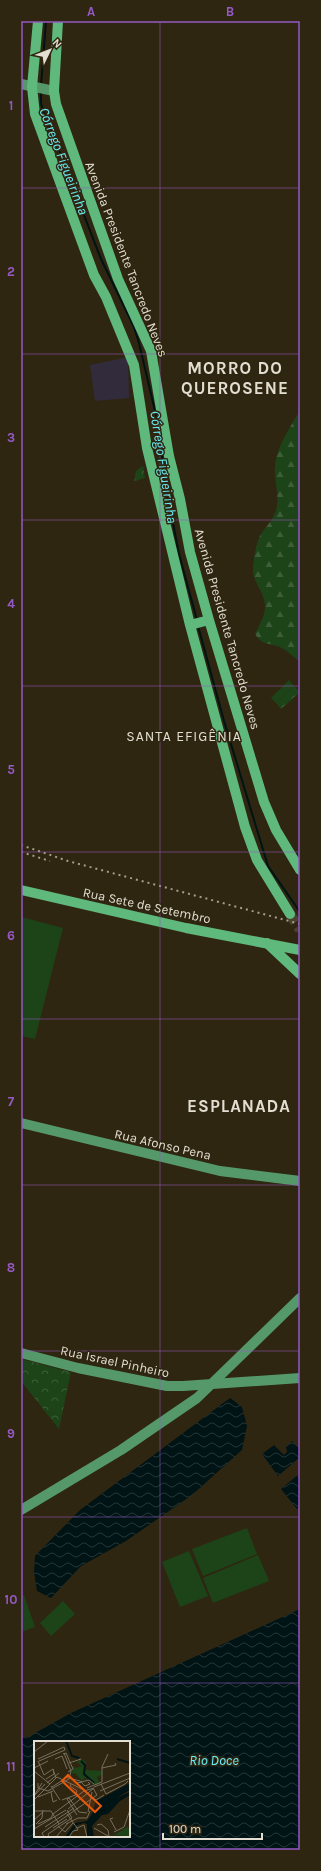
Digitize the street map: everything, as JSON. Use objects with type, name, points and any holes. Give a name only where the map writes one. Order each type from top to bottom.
[{"type":"main road","points":[[38,21],[35,114],[69,211],[94,275],[106,297],[134,365],[147,448],[190,624],[253,851],[290,914]]},
{"type":"main road","name":"Avenida Presidente Tancredo Neves","points":[[58,21],[54,91],[63,126],[118,279],[151,351],[169,456],[180,499],[190,552],[209,620],[264,802],[276,830],[300,870]]},
{"type":"main road","points":[[190,624],[209,620]]},
{"type":"main road","name":"Rua Sete de Setembro","points":[[21,890],[186,928],[267,943],[300,951]]},
{"type":"main road","points":[[267,943],[299,973]]},
{"type":"main road","points":[[299,973],[294,961],[295,956],[300,951]]},
{"type":"street","points":[[21,84],[54,91]]},
{"type":"street","name":"Rua Afonso Pena","points":[[21,1123],[220,1171],[300,1181]]},
{"type":"street","points":[[21,1510],[121,1450],[197,1398],[300,1298]]},
{"type":"street","name":"Rua Israel Pinheiro","points":[[21,1353],[78,1368],[167,1386],[300,1378]]},
{"type":"shaded area","points":[[128,357],[129,398],[95,401],[90,365]]},
{"type":"green space","points":[[300,410],[300,662],[282,648],[264,643],[255,634],[263,616],[265,605],[254,576],[253,566],[259,539],[272,519],[277,507],[275,468],[278,453],[284,438]]},
{"type":"green space","points":[[143,466],[145,478],[134,481],[136,471]]},
{"type":"green space","points":[[289,680],[294,686],[276,703],[271,698]]},
{"type":"green space","points":[[294,686],[300,692],[281,709],[276,703]]},
{"type":"green space","points":[[21,917],[63,928],[35,1039],[21,1036]]},
{"type":"green space","points":[[21,1359],[71,1372],[59,1429],[21,1381]]},
{"type":"green space","points":[[247,1528],[257,1554],[203,1576],[192,1549]]},
{"type":"green space","points":[[189,1551],[208,1596],[180,1607],[162,1562]]},
{"type":"green space","points":[[258,1555],[269,1581],[213,1603],[203,1578]]},
{"type":"green space","points":[[24,1595],[35,1627],[21,1632],[21,1596]]},
{"type":"green space","points":[[63,1601],[75,1614],[51,1636],[40,1623]]},
{"type":"water","points":[[230,1398],[242,1407],[247,1426],[242,1450],[192,1495],[126,1541],[81,1566],[51,1598],[37,1591],[34,1572],[35,1556],[80,1510]]},
{"type":"water","points":[[292,1441],[300,1449],[300,1457],[278,1476],[262,1454],[274,1445],[284,1455],[287,1452],[286,1447]]},
{"type":"water","points":[[300,1473],[300,1506],[297,1509],[281,1489]]},
{"type":"water","name":"Rio Doce","points":[[300,1609],[300,1850],[21,1850],[21,1738],[26,1738],[71,1713]]},
{"type":"waterway","name":"Córrego Figueirinha","points":[[41,86],[46,21]]},
{"type":"waterway","name":"Córrego Figueirinha","points":[[41,92],[41,104],[101,259],[134,327],[139,343],[159,428],[164,476],[179,554],[197,620]]},
{"type":"waterway","name":"Córrego Figueirinha","points":[[198,626],[224,721],[268,866],[300,912]]},
{"type":"tunnel","points":[[290,914],[300,930]]},
{"type":"railway","points":[[21,845],[68,861],[300,924]]},
{"type":"railway","points":[[21,852],[50,861]]},
{"type":"district","name":"MORRO DO QUEROSENE","points":[[235,378]]},
{"type":"district","name":"SANTA EFIGÊNIA","points":[[184,736]]},
{"type":"district","name":"ESPLANADA","points":[[239,1106]]}]
